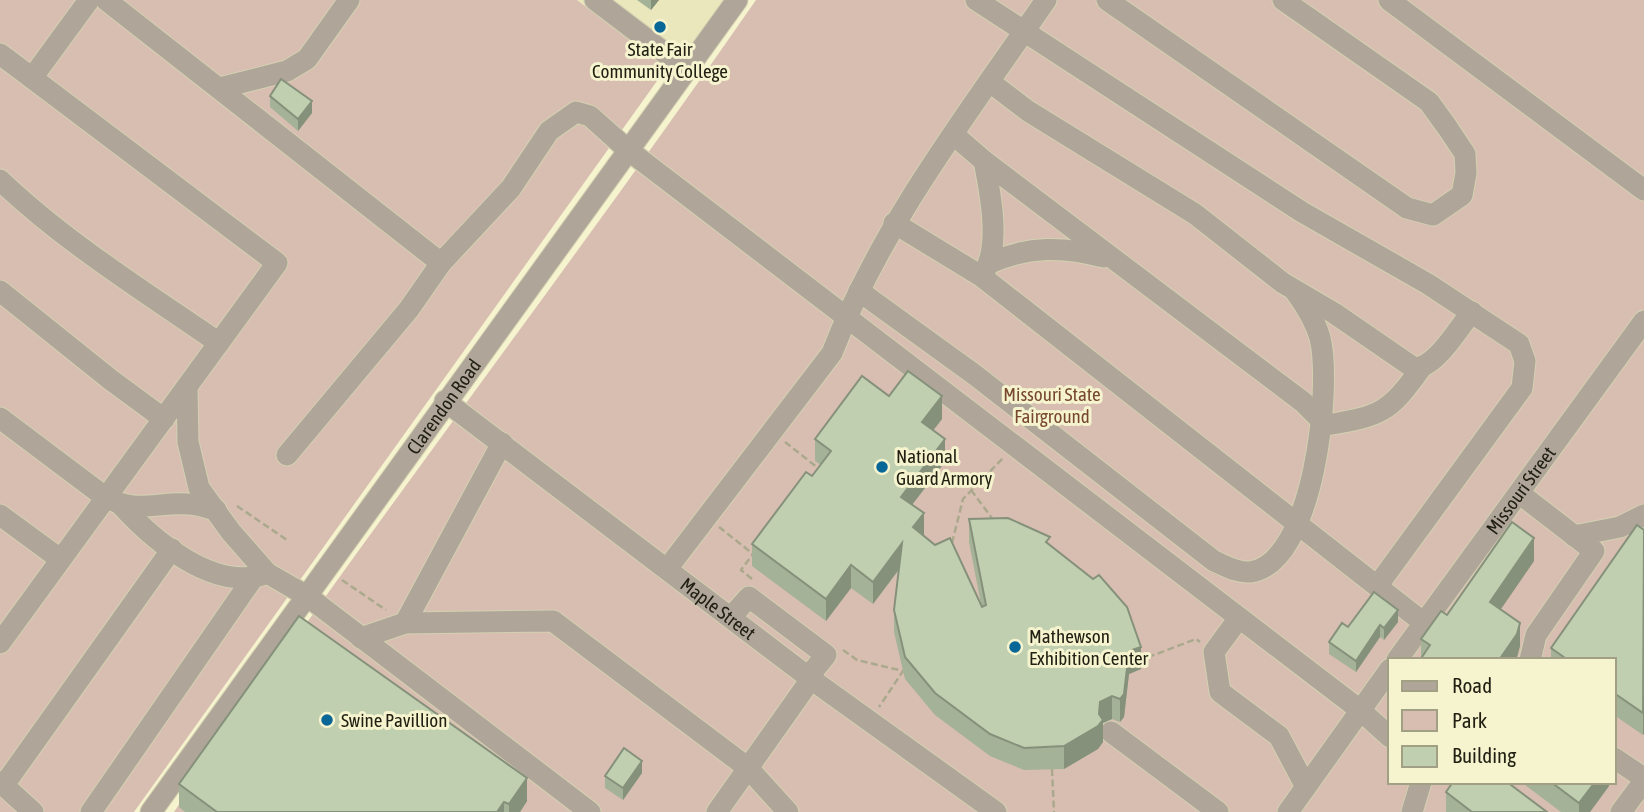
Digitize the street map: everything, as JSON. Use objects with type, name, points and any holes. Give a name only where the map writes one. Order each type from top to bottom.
[{"type":"street","points":[[32,78],[89,0]]},
{"type":"street","points":[[106,0],[441,263]]},
{"type":"street","points":[[220,88],[287,71],[307,59],[349,0]]},
{"type":"street","points":[[595,0],[686,69]]},
{"type":"street","name":"Clarendon Road","points":[[151,812],[445,401],[737,0]]},
{"type":"street","points":[[976,0],[1302,212],[1472,312],[1519,344],[1525,361],[1522,388],[1378,585]]},
{"type":"street","points":[[667,569],[832,353],[846,317],[894,223],[1046,0]]},
{"type":"street","points":[[1107,0],[1407,208],[1433,215],[1450,206],[1462,195],[1466,173],[1465,154],[1429,102],[1283,0]]},
{"type":"street","points":[[1389,0],[1644,190]]},
{"type":"street","points":[[0,54],[276,263],[164,419],[114,502],[60,559],[1,641]]},
{"type":"street","points":[[990,82],[1028,110],[1195,214],[1295,291],[1414,368],[1421,368]]},
{"type":"street","points":[[287,455],[409,309],[441,263],[511,188],[549,131],[576,112],[590,117],[628,150],[1360,710],[1388,735]]},
{"type":"street","points":[[954,135],[984,161],[1303,402],[1326,425],[1374,415],[1397,402],[1421,368],[1435,357],[1472,312]]},
{"type":"street","points":[[984,161],[993,220],[985,270]]},
{"type":"street","points":[[0,180],[18,197],[131,282],[219,343]]},
{"type":"street","points":[[894,223],[985,270],[1424,623]]},
{"type":"street","points":[[985,270],[1015,252],[1037,249],[1077,250],[1114,260]]},
{"type":"street","points":[[0,291],[164,419]]},
{"type":"street","points":[[859,291],[975,375],[1214,561],[1238,572],[1252,572],[1270,563],[1286,544],[1312,486],[1322,421],[1324,374],[1320,340],[1310,313],[1295,291]]},
{"type":"street","name":"Missouri Street","points":[[1398,658],[1644,321]]},
{"type":"street","points":[[187,388],[188,442],[199,488],[223,507],[260,575]]},
{"type":"street","name":"Maple Street","points":[[445,401],[810,678],[996,812]]},
{"type":"street","points":[[0,418],[114,502],[172,549],[214,573],[260,575],[307,596],[579,809]]},
{"type":"street","points":[[405,624],[502,443]]},
{"type":"street","points":[[1518,493],[1594,551],[1536,635],[1530,658]]},
{"type":"street","points":[[114,502],[154,508],[188,504],[223,507]]},
{"type":"street","points":[[0,515],[60,559]]},
{"type":"street","points":[[1574,536],[1620,527],[1644,515]]},
{"type":"street","points":[[33,812],[2,783],[172,549]]},
{"type":"street","points":[[91,812],[260,575]]},
{"type":"street","points":[[1239,618],[1214,652],[1220,692],[1279,736],[1306,787]]},
{"type":"street","points":[[361,638],[405,624],[553,621],[748,768],[788,812]]},
{"type":"street","points":[[1288,812],[1388,672]]},
{"type":"street","points":[[717,812],[810,678]]},
{"type":"street","points":[[1111,732],[1218,812]]},
{"type":"street","points":[[1616,759],[1644,780],[1621,812]]},
{"type":"street","points":[[1412,812],[1423,784]]},
{"type":"path","points":[[772,431],[819,469]]},
{"type":"path","points":[[952,544],[963,499],[1015,446]]},
{"type":"path","points":[[971,489],[1001,530]]},
{"type":"path","points":[[223,507],[287,541]]},
{"type":"path","points":[[706,517],[758,558]]},
{"type":"path","points":[[339,578],[405,624]]},
{"type":"path","points":[[1138,662],[1196,639],[1214,652]]},
{"type":"path","points":[[870,721],[903,671]]},
{"type":"path","points":[[1052,769],[1054,812]]},
{"type":"shaded area","name":"State Fair Community College","points":[[577,0],[726,0],[687,53],[667,67]]},
{"type":"green space","points":[[0,0],[577,0],[667,67],[134,812],[0,812]]},
{"type":"green space","name":"Missouri State Fairground","points":[[756,0],[1644,0],[1644,812],[174,812],[245,709]]},
{"type":"building","points":[[281,79],[312,101],[298,119],[270,96]]},
{"type":"building","points":[[908,371],[942,396],[922,422],[945,439],[901,497],[924,513],[913,527],[935,545],[950,538],[982,607],[986,605],[969,519],[1008,518],[1050,537],[1046,542],[1093,579],[1099,575],[1127,607],[1141,647],[1129,651],[1124,694],[1120,699],[1112,696],[1100,702],[1099,714],[1103,720],[1098,726],[1064,746],[1024,748],[990,734],[935,693],[905,657],[894,610],[902,543],[873,582],[851,565],[826,599],[752,544],[806,472],[812,476],[831,451],[815,439],[862,376],[889,396]]},
{"type":"building","points":[[1512,522],[1534,538],[1490,602],[1520,623],[1517,634],[1500,658],[1421,658],[1430,645],[1421,639],[1441,611],[1447,615]]},
{"type":"building","points":[[1637,525],[1644,530],[1643,713],[1616,694],[1616,658],[1565,658],[1551,648]]},
{"type":"building","points":[[1374,592],[1398,610],[1384,628],[1380,625],[1356,661],[1329,642],[1342,623],[1348,627]]},
{"type":"building","name":"Swine Pavillion","points":[[299,616],[527,778],[509,804],[504,802],[497,812],[217,812],[179,784]]},
{"type":"building","points":[[624,748],[642,761],[623,788],[605,776]]},
{"type":"building","points":[[1452,784],[1510,784],[1547,812],[1472,812],[1446,792]]},
{"type":"building","points":[[1554,784],[1593,784],[1579,803]]},
{"type":"place","name":"State Fair Community College","points":[[660,27]]},
{"type":"place","name":"National Guard Armory","points":[[882,467]]},
{"type":"place","name":"Mathewson Exhibition Center","points":[[1015,647]]},
{"type":"place","name":"Swine Pavillion","points":[[327,720]]}]
